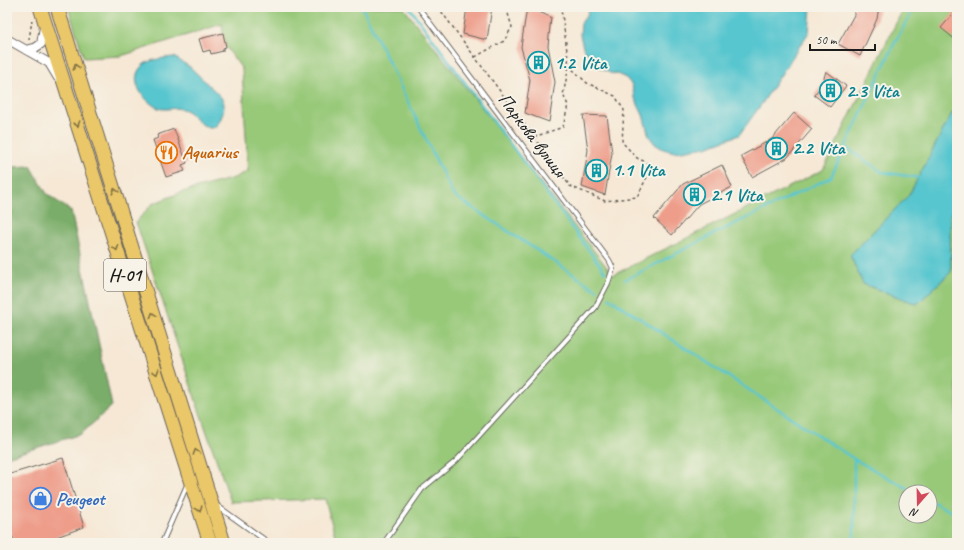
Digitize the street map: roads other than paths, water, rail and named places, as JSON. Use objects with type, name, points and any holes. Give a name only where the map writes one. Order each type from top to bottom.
[{"type":"main road","name":"Н-01","points":[[40,7],[38,20],[69,102],[210,543]]},
{"type":"main road","name":"Н-01","points":[[57,7],[224,543]]},
{"type":"street","points":[[25,50],[35,48],[41,44],[44,29],[38,20]]},
{"type":"street","points":[[7,39],[49,63],[60,81],[69,102]]},
{"type":"lane","name":"Паркова вулиця","points":[[384,543],[422,489],[456,461],[595,308],[608,283],[613,268],[609,260],[418,7]]},
{"type":"lane","points":[[162,543],[190,479]]},
{"type":"lane","points":[[211,502],[269,543]]},
{"type":"water","points":[[589,7],[811,7],[809,32],[763,102],[739,135],[706,147],[675,152],[663,149],[655,144],[649,136],[643,115],[634,96],[632,85],[626,78],[598,67],[590,59],[583,47],[580,35],[581,23],[587,15]]},
{"type":"water","points":[[174,57],[190,67],[223,100],[224,105],[222,116],[213,128],[207,127],[185,110],[178,108],[158,108],[149,102],[141,93],[138,87],[137,76],[138,71],[142,66],[153,60]]},
{"type":"water","points":[[952,113],[957,114],[957,203],[950,217],[951,272],[917,304],[863,284],[850,255],[909,195]]},
{"type":"waterway","points":[[362,7],[453,195],[597,290]]},
{"type":"waterway","points":[[409,7],[605,272]]},
{"type":"waterway","points":[[625,280],[710,236],[831,177],[896,40],[915,7]]},
{"type":"waterway","points":[[845,147],[882,172],[921,178]]},
{"type":"waterway","points":[[609,298],[854,459],[899,484]]},
{"type":"waterway","points":[[854,459],[854,543]]},
{"type":"waterway","points":[[938,504],[957,515]]},
{"type":"place","name":"1.2 Vita","points":[[539,63]]},
{"type":"place","name":"2.3 Vita","points":[[830,91]]},
{"type":"place","name":"2.2 Vita","points":[[776,148]]},
{"type":"place","name":"Aquarius","points":[[167,152]]},
{"type":"place","name":"1.1 Vita","points":[[597,170]]},
{"type":"place","name":"2.1 Vita","points":[[694,195]]},
{"type":"place","name":"Peugeot","points":[[41,499]]}]
